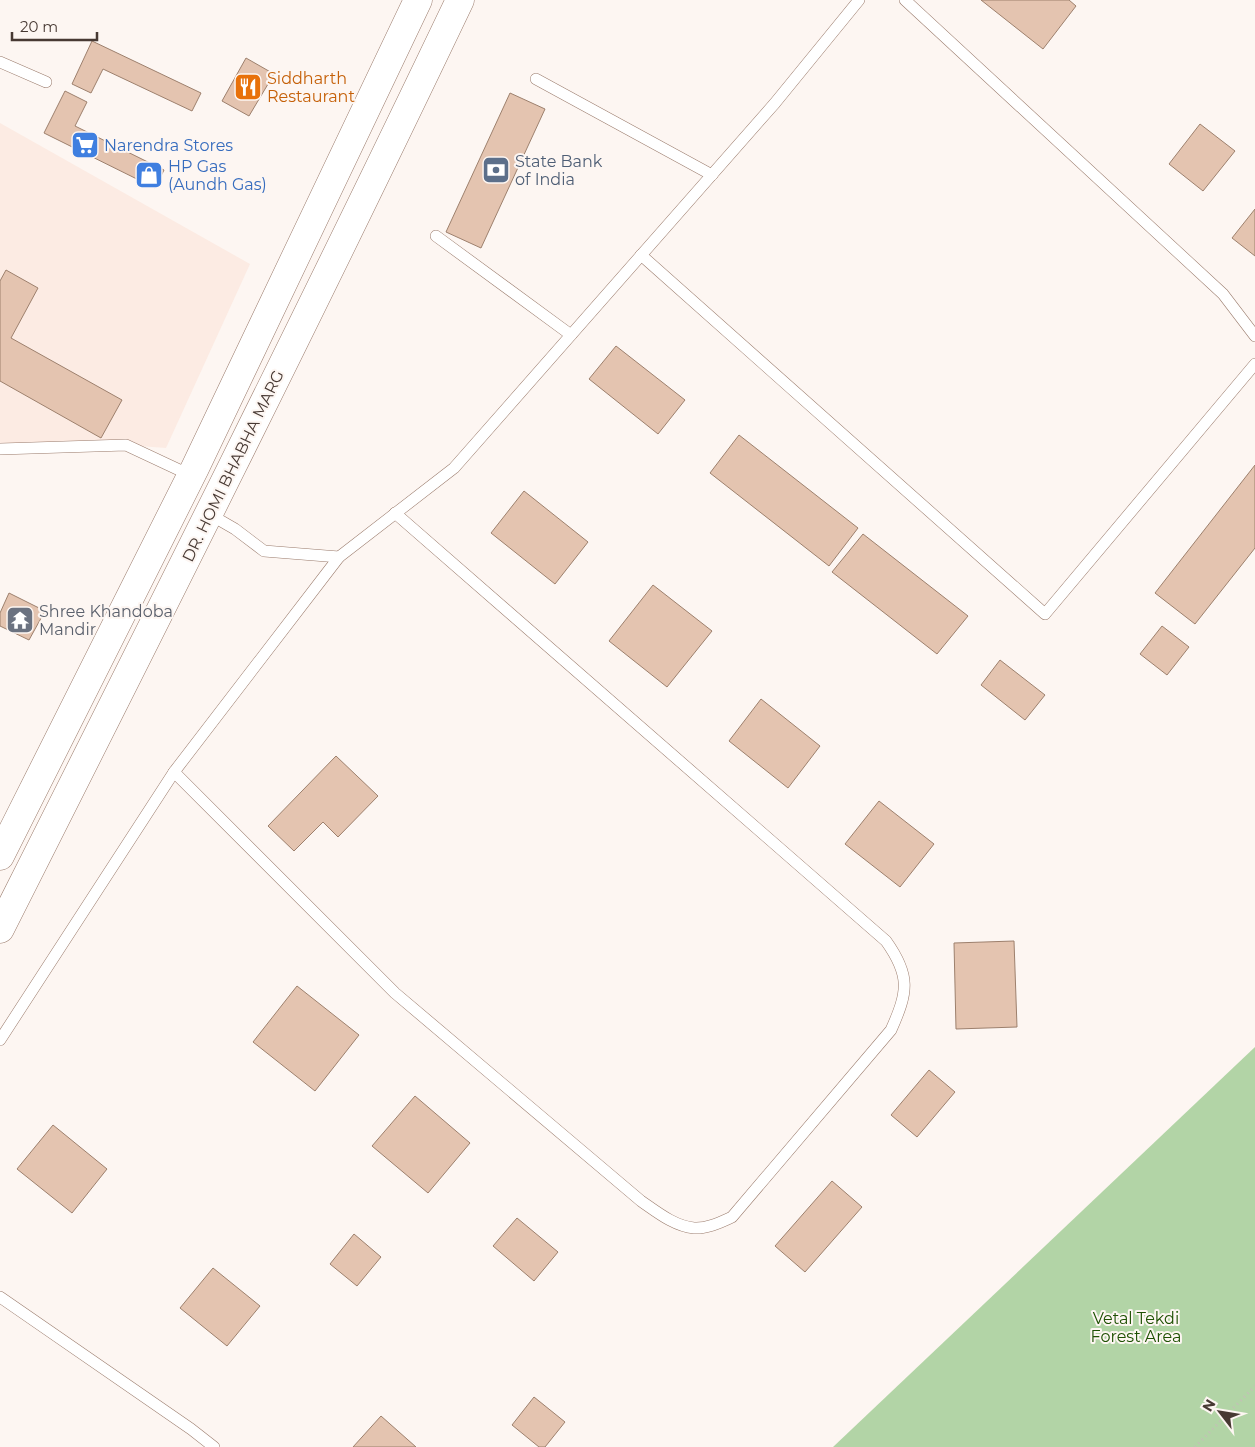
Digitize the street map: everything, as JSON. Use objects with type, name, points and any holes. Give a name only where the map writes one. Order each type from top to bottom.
[{"type":"main road","name":"DR. HOMI BHABHA MARG","points":[[0,856],[190,474],[195,468],[418,0]]},
{"type":"main road","name":"DR. HOMI BHABHA MARG","points":[[0,929],[209,514],[373,182],[460,0]]},
{"type":"lane","points":[[0,1040],[174,772],[339,557],[454,468],[775,103],[859,0]]},
{"type":"lane","points":[[905,0],[1223,294],[1255,336]]},
{"type":"lane","points":[[0,62],[46,82]]},
{"type":"lane","points":[[536,79],[712,174]]},
{"type":"lane","points":[[436,236],[571,335]]},
{"type":"lane","points":[[641,255],[1045,614],[1255,364]]},
{"type":"lane","points":[[0,449],[126,445],[190,474]]},
{"type":"lane","points":[[174,772],[395,993],[641,1201],[667,1220],[694,1228],[714,1225],[732,1217],[751,1195],[891,1030],[902,1005],[905,983],[899,959],[886,941],[395,513]]},
{"type":"lane","points":[[209,514],[235,529],[264,551],[339,557]]},
{"type":"lane","points":[[0,1297],[191,1429],[214,1447]]},
{"type":"path","points":[[1195,1447],[1255,1386]]},
{"type":"shaded area","points":[[0,123],[250,264],[166,448],[126,445],[0,449]]},
{"type":"green space","name":"Vetal Tekdi Forest Area","points":[[1255,1047],[1255,1447],[833,1447]]},
{"type":"building","points":[[981,0],[1069,0],[1076,6],[1043,49]]},
{"type":"building","points":[[92,41],[201,93],[192,111],[103,69],[91,93],[72,84]]},
{"type":"building","name":"Siddharth Restaurant","points":[[246,58],[274,74],[249,116],[222,101]]},
{"type":"building","points":[[65,91],[87,102],[75,126],[164,170],[155,188],[44,133]]},
{"type":"building","name":"State Bank of India","points":[[510,93],[545,109],[481,248],[446,232]]},
{"type":"building","points":[[1200,124],[1235,151],[1203,191],[1169,164]]},
{"type":"building","points":[[1255,209],[1255,256],[1232,238]]},
{"type":"building","points":[[6,270],[38,288],[11,338],[122,400],[101,438],[0,381],[0,281]]},
{"type":"building","points":[[616,346],[685,400],[658,434],[589,379]]},
{"type":"building","points":[[739,435],[858,528],[829,566],[710,473]]},
{"type":"building","points":[[1255,465],[1255,548],[1195,624],[1155,593]]},
{"type":"building","points":[[524,491],[588,542],[555,584],[491,533]]},
{"type":"building","points":[[863,534],[968,616],[937,654],[832,572]]},
{"type":"building","points":[[653,585],[712,631],[667,687],[609,641]]},
{"type":"building","name":"Shree Khandoba Mandir","points":[[9,593],[45,611],[29,640],[0,626],[0,613]]},
{"type":"building","points":[[1162,626],[1189,647],[1167,675],[1140,654]]},
{"type":"building","points":[[1000,660],[1045,695],[1025,720],[981,685]]},
{"type":"building","points":[[761,699],[820,746],[788,788],[729,741]]},
{"type":"building","points":[[336,756],[378,796],[338,837],[323,822],[294,851],[268,826]]},
{"type":"building","points":[[879,801],[934,844],[900,887],[845,844]]},
{"type":"building","points":[[1014,941],[1017,1027],[956,1029],[954,943]]},
{"type":"building","points":[[297,986],[359,1035],[315,1091],[253,1042]]},
{"type":"building","points":[[929,1070],[955,1092],[917,1137],[891,1115]]},
{"type":"building","points":[[415,1096],[470,1143],[428,1193],[372,1146]]},
{"type":"building","points":[[53,1125],[107,1169],[72,1213],[17,1169]]},
{"type":"building","points":[[832,1181],[862,1207],[805,1272],[775,1246]]},
{"type":"building","points":[[517,1218],[558,1252],[534,1281],[493,1246]]},
{"type":"building","points":[[354,1234],[381,1257],[357,1286],[330,1264]]},
{"type":"building","points":[[213,1268],[260,1306],[227,1346],[180,1308]]},
{"type":"building","points":[[534,1397],[565,1422],[545,1447],[539,1447],[512,1425]]},
{"type":"building","points":[[381,1416],[416,1447],[353,1447]]},
{"type":"place","name":"Siddharth Restaurant","points":[[248,87]]},
{"type":"place","name":"Narendra Stores","points":[[85,145]]},
{"type":"place","name":"State Bank of India","points":[[496,170]]},
{"type":"place","name":"HP Gas (Aundh Gas)","points":[[149,175]]},
{"type":"place","name":"Shree Khandoba Mandir","points":[[20,620]]}]
